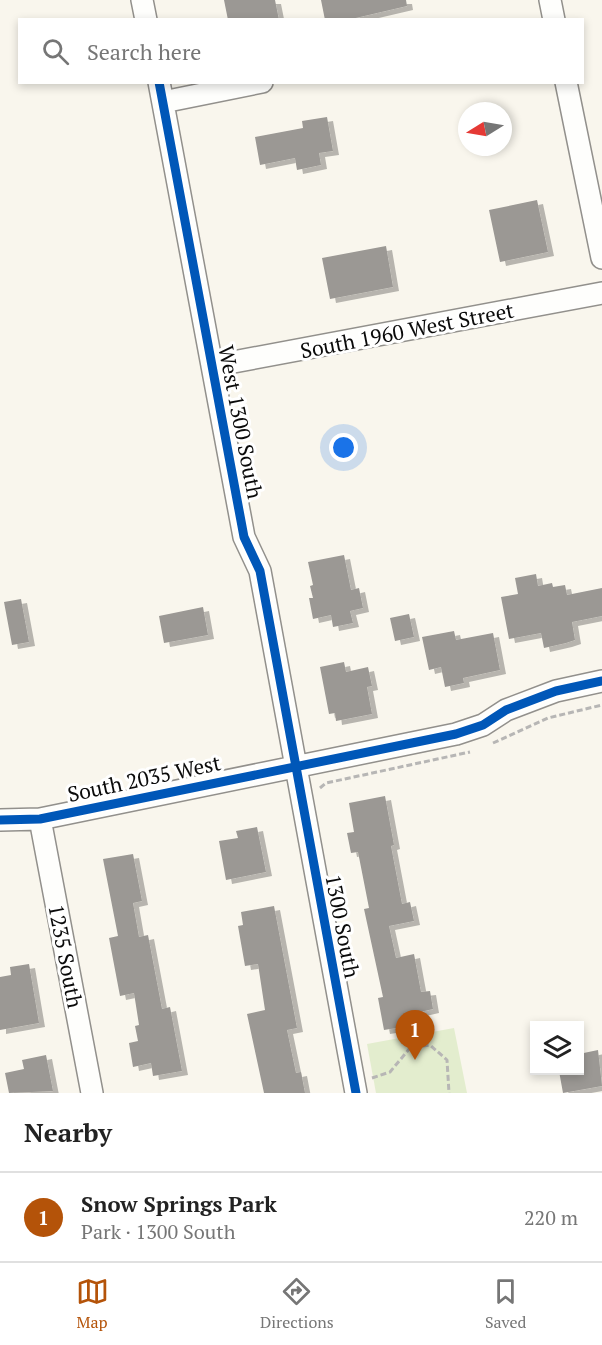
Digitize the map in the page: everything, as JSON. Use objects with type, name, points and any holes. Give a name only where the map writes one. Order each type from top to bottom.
[{"type":"street","points":[[142,0],[146,18]]},
{"type":"street","points":[[550,0],[554,18]]},
{"type":"street","points":[[160,92],[242,84]]},
{"type":"street","points":[[566,84],[602,258]]},
{"type":"street","name":"West 1300 South","points":[[160,92],[244,537],[260,571],[294,765]]},
{"type":"street","name":"South 1960 West Street","points":[[212,366],[602,293]]},
{"type":"street","name":"South 2035 West","points":[[0,820],[40,819],[294,765],[456,734],[483,725],[506,710],[556,690],[602,681]]},
{"type":"street","name":"1300 South","points":[[294,765],[364,1089]]},
{"type":"street","name":"1235 South","points":[[40,819],[92,1093]]},
{"type":"path","points":[[487,746],[548,718],[602,705]]},
{"type":"path","points":[[318,796],[321,786],[326,783],[433,762],[477,750]]},
{"type":"path","points":[[364,1089],[371,1078],[390,1072],[410,1048],[430,1045],[441,1052],[447,1060],[449,1093]]},
{"type":"path","points":[[369,1067],[371,1078]]},
{"type":"green space","points":[[454,1028],[467,1093],[376,1093],[367,1044]]},
{"type":"building","points":[[224,0],[275,0],[279,18],[228,18]]},
{"type":"building","points":[[321,0],[406,0],[407,6],[356,18],[325,18]]},
{"type":"building","points":[[327,117],[333,151],[319,153],[321,165],[297,170],[295,158],[260,165],[255,137],[303,128],[302,121]]},
{"type":"building","points":[[537,200],[548,252],[500,262],[489,210]]},
{"type":"building","points":[[386,246],[393,287],[330,299],[322,258]]},
{"type":"building","points":[[344,555],[351,590],[359,588],[363,608],[350,611],[353,623],[333,627],[331,615],[313,619],[309,598],[313,598],[310,586],[313,585],[308,562]]},
{"type":"building","points":[[536,574],[538,586],[552,583],[553,587],[565,585],[567,595],[602,588],[602,616],[572,622],[575,640],[566,643],[544,648],[541,633],[509,639],[501,597],[518,594],[515,578]]},
{"type":"building","points":[[21,599],[29,642],[12,645],[4,602]]},
{"type":"building","points":[[203,607],[208,635],[164,643],[159,616]]},
{"type":"building","points":[[409,614],[414,637],[395,641],[390,618]]},
{"type":"building","points":[[454,631],[456,640],[493,633],[500,670],[463,678],[464,683],[445,687],[441,667],[429,670],[422,637]]},
{"type":"building","points":[[344,662],[346,672],[368,667],[372,686],[367,687],[372,714],[336,721],[335,713],[329,714],[320,667]]},
{"type":"building","points":[[385,796],[394,845],[391,846],[402,904],[410,902],[414,921],[389,926],[396,958],[414,954],[421,992],[430,991],[433,1009],[407,1015],[409,1026],[384,1030],[378,998],[383,997],[364,909],[369,908],[358,852],[351,853],[347,833],[354,832],[349,803]]},
{"type":"building","points":[[257,827],[266,872],[226,880],[219,841],[238,838],[236,831]]},
{"type":"building","points":[[133,854],[142,901],[133,903],[139,937],[148,935],[162,1009],[170,1007],[182,1071],[153,1076],[151,1063],[133,1067],[129,1043],[138,1041],[135,1026],[139,1025],[134,993],[120,996],[109,938],[118,936],[103,859]]},
{"type":"building","points":[[274,906],[297,1028],[287,1030],[296,1073],[301,1072],[305,1093],[264,1093],[247,1014],[265,1010],[258,964],[245,966],[238,926],[243,925],[241,912]]},
{"type":"building","points":[[29,964],[39,1023],[0,1030],[0,977],[11,975],[10,967]]},
{"type":"building","points":[[598,1050],[602,1086],[563,1093],[560,1075],[584,1075],[584,1053]]},
{"type":"building","points":[[46,1055],[53,1091],[9,1093],[5,1073],[24,1069],[22,1060]]},
{"type":"cycle path","points":[[159,84],[244,537],[260,571],[356,1093]]},
{"type":"cycle path","points":[[0,820],[40,819],[456,734],[483,725],[506,710],[556,691],[602,681]]},
{"type":"place","name":"Snow Springs Park","points":[[415,1060]]}]
